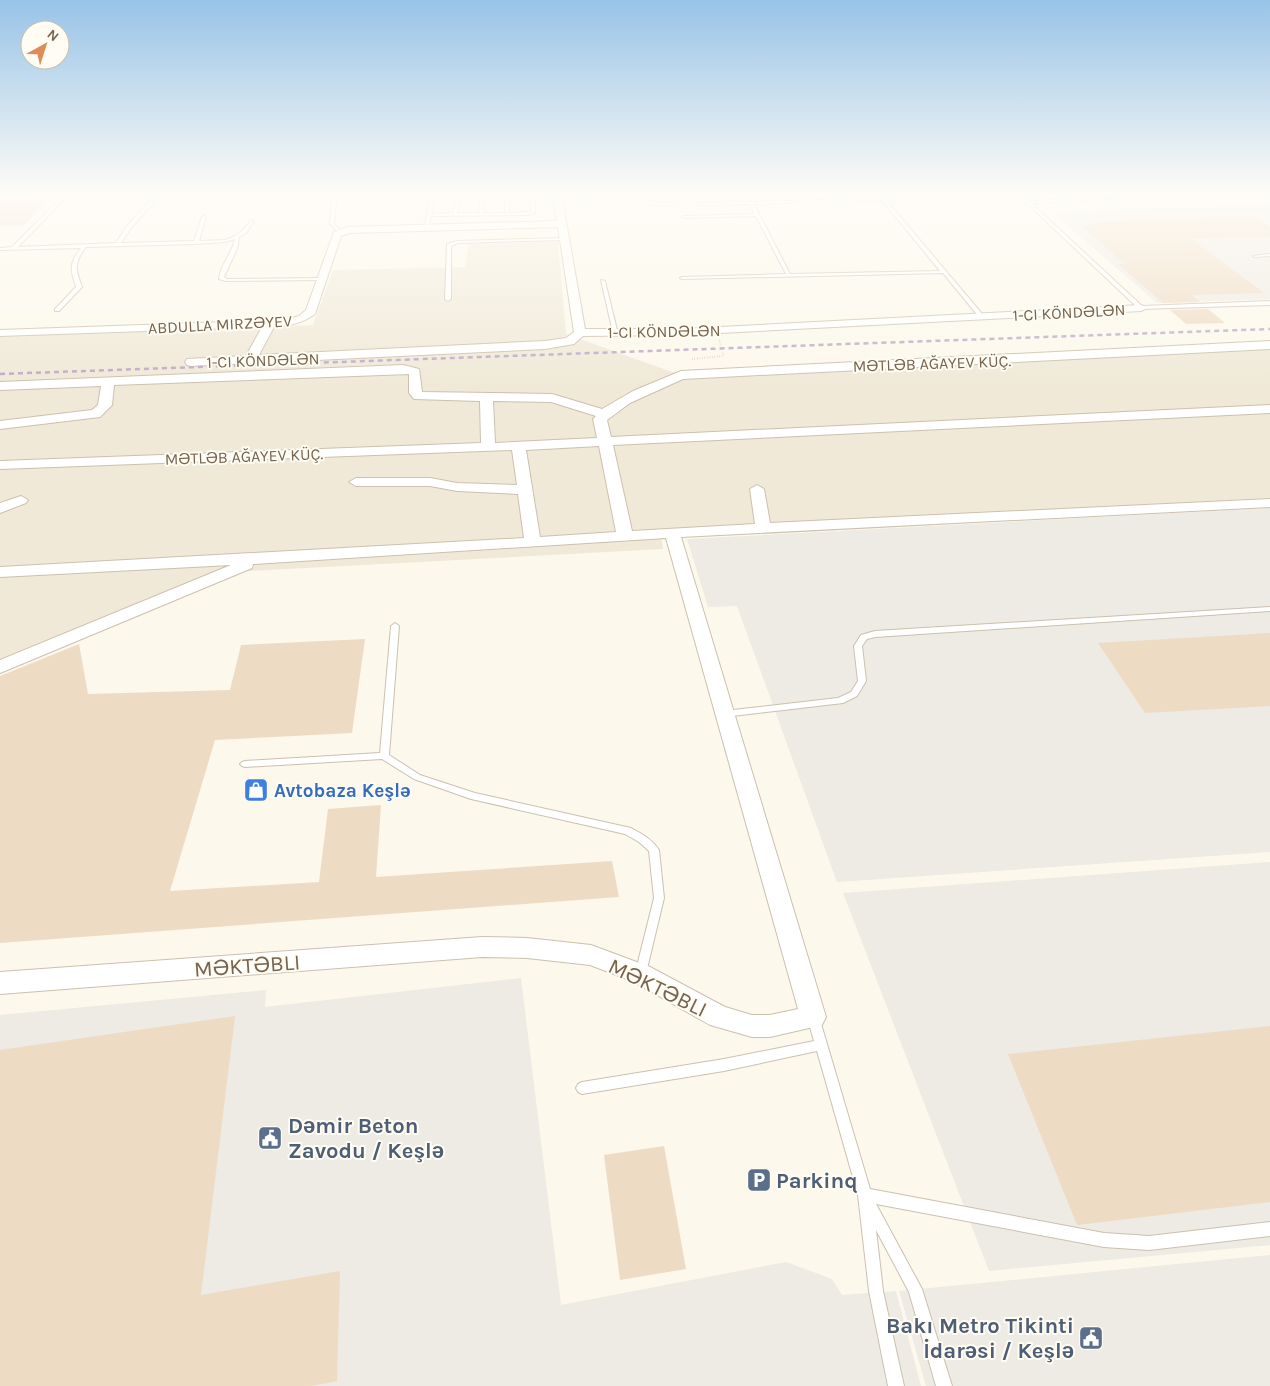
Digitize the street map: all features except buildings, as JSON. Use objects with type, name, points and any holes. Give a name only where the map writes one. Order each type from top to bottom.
[{"type":"street","name":"ABDULLA MIRZƏYEV","points":[[0,333],[294,322],[311,312],[329,258]]},
{"type":"street","points":[[566,258],[580,333]]},
{"type":"street","name":"1-CI KÖNDƏLƏN","points":[[191,362],[545,345],[570,341],[580,333],[699,332],[1141,308]]},
{"type":"street","points":[[250,360],[270,324]]},
{"type":"street","name":"MƏTLƏB AĞAYEV KÜÇ.","points":[[604,414],[654,385],[692,373],[1112,355],[1270,346]]},
{"type":"street","points":[[0,386],[402,369],[415,372],[415,393],[419,396],[552,398],[604,414],[600,425],[625,536]]},
{"type":"street","points":[[0,425],[95,414],[103,411],[108,382]]},
{"type":"street","points":[[486,398],[488,447]]},
{"type":"street","name":"MƏTLƏB AĞAYEV KÜÇ.","points":[[0,465],[518,446],[1270,409]]},
{"type":"street","points":[[518,446],[533,542]]},
{"type":"street","points":[[356,482],[430,482],[457,487],[524,490]]},
{"type":"street","points":[[757,489],[763,529]]},
{"type":"street","points":[[0,508],[21,500]]},
{"type":"street","points":[[0,572],[258,560],[672,533],[1270,502]]},
{"type":"street","points":[[672,533],[812,1017]]},
{"type":"street","points":[[0,667],[258,560]]},
{"type":"street","name":"MƏKTƏBLI","points":[[0,983],[482,947],[527,948],[591,955],[641,974],[719,1017],[752,1026],[770,1026],[812,1017]]},
{"type":"lane","points":[[57,310],[79,287],[73,273],[73,261],[76,258]]},
{"type":"lane","points":[[233,258],[222,273],[221,278],[226,280],[322,280]]},
{"type":"lane","points":[[448,298],[449,258]]},
{"type":"lane","points":[[780,258],[789,276]]},
{"type":"lane","points":[[932,258],[981,316]]},
{"type":"lane","points":[[1087,258],[1141,308],[1270,303]]},
{"type":"lane","points":[[682,278],[944,272]]},
{"type":"lane","points":[[603,281],[616,333]]},
{"type":"lane","points":[[724,714],[840,701],[854,694],[862,681],[858,646],[864,637],[875,634],[1270,609]]},
{"type":"lane","points":[[384,756],[396,626]]},
{"type":"lane","points":[[244,764],[384,756],[417,777],[474,796],[627,831],[643,839],[654,850],[659,898],[641,974]]},
{"type":"lane","points":[[812,1017],[865,1195],[876,1292],[896,1386]]},
{"type":"lane","points":[[582,1088],[724,1065],[820,1045]]},
{"type":"lane","points":[[865,1195],[1104,1240],[1149,1243],[1270,1229]]},
{"type":"lane","points":[[865,1195],[915,1289],[944,1386]]},
{"type":"path","points":[[697,357],[724,356],[719,340]]},
{"type":"shaded area","points":[[467,258],[559,258],[566,334],[689,378],[1270,349],[1270,498],[660,529],[663,549],[213,573],[0,661],[0,337],[313,325],[333,270],[465,267]]},
{"type":"shaded area","points":[[1105,258],[1270,258],[1270,299],[1157,303]]},
{"type":"shaded area","points":[[1270,508],[1270,852],[837,882],[737,606],[708,607],[687,539]]},
{"type":"shaded area","points":[[1270,862],[1270,1245],[989,1271],[843,893]]},
{"type":"shaded area","name":"Dəmir Beton Zavodu / Keşlə","points":[[521,978],[561,1305],[786,1262],[832,1279],[842,1295],[896,1291],[921,1386],[0,1386],[0,1015],[266,990],[265,1007]]},
{"type":"shaded area","name":"Bakı Metro Tikinti İdarəsi / Keşlə","points":[[1270,1255],[1270,1386],[926,1386],[899,1291]]},
{"type":"railway","points":[[0,374],[1270,329]]},
{"type":"place","name":"Avtobaza Keşlə","points":[[256,790]]},
{"type":"place","name":"Dəmir Beton Zavodu / Keşlə","points":[[270,1138]]},
{"type":"place","name":"Parkinq","points":[[759,1180]]},
{"type":"place","name":"Bakı Metro Tikinti İdarəsi / Keşlə","points":[[1091,1338]]}]
